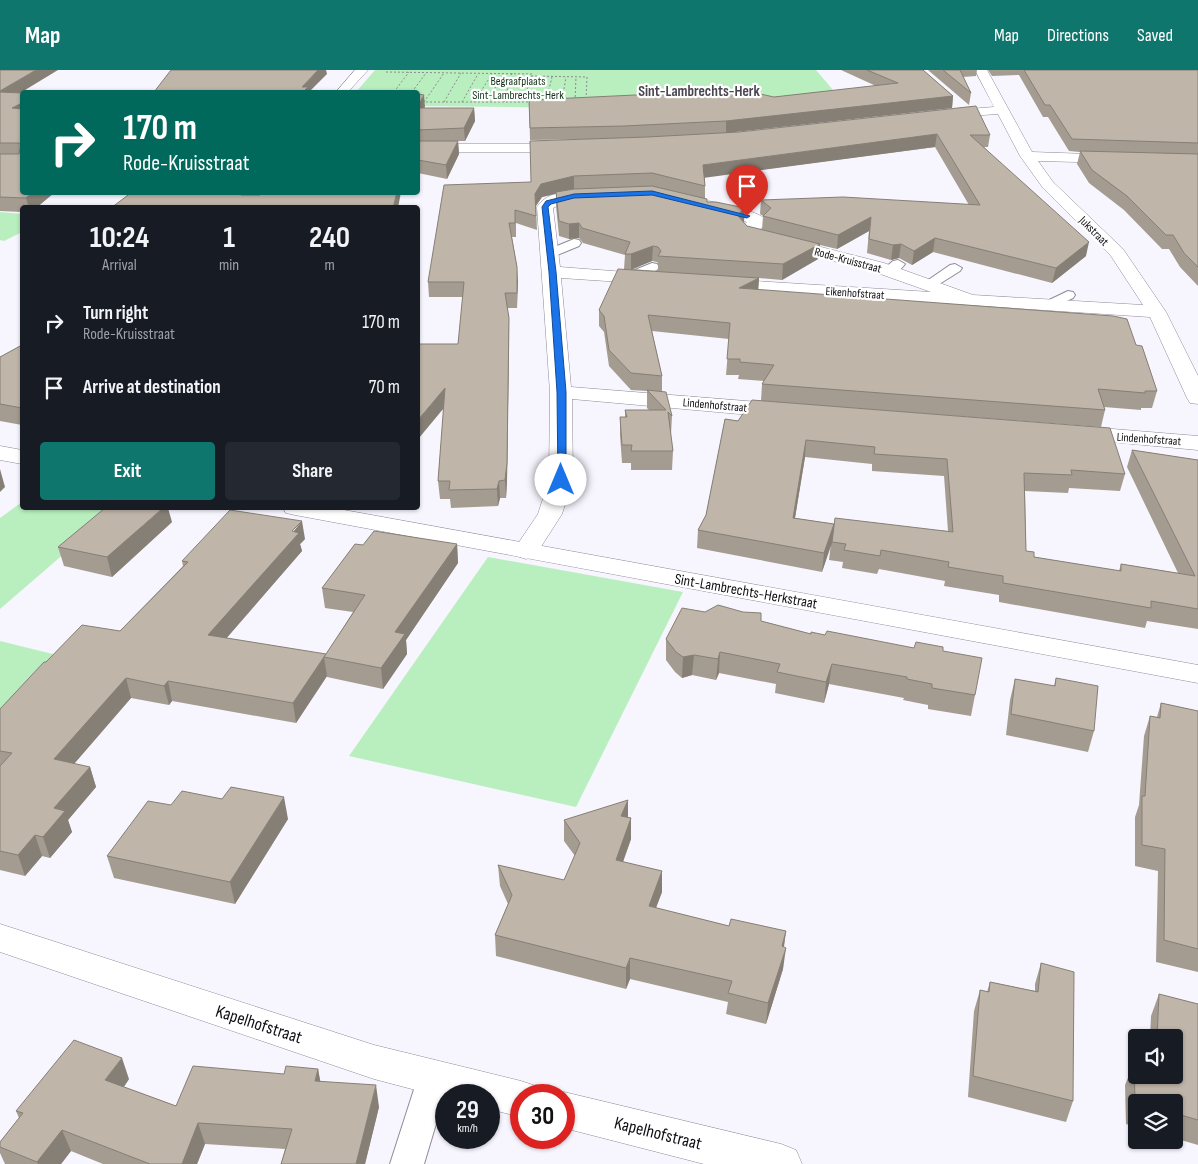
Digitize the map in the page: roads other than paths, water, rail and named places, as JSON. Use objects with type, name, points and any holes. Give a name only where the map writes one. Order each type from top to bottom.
[{"type":"street","name":"Jukstraat","points":[[981,70],[1027,156],[1048,185],[1117,254],[1157,312],[1198,398]]},
{"type":"street","points":[[344,90],[361,71]]},
{"type":"street","points":[[953,100],[967,112]]},
{"type":"street","points":[[929,116],[1003,110]]},
{"type":"street","points":[[420,148],[580,148]]},
{"type":"street","points":[[1027,156],[1131,159]]},
{"type":"street","points":[[526,551],[550,514],[561,480],[561,392],[545,207],[548,202],[574,196],[612,194]]},
{"type":"street","name":"Rode-Kruisstraat","points":[[692,202],[760,222],[746,230],[752,234],[893,267],[928,285],[971,300]]},
{"type":"street","points":[[551,263],[630,277],[669,280]]},
{"type":"street","name":"Eikenhofstraat","points":[[708,283],[1157,312]]},
{"type":"street","name":"Lindenhofstraat","points":[[561,392],[800,412]]},
{"type":"street","name":"Lindenhofstraat","points":[[1059,432],[1198,443]]},
{"type":"street","points":[[0,453],[20,457]]},
{"type":"street","name":"Sint-Lambrechts-Herkstraat","points":[[306,510],[1198,674]]},
{"type":"street","name":"Kapelhofstraat","points":[[0,938],[374,1062],[510,1096]]},
{"type":"street","name":"Kapelhofstraat","points":[[575,1113],[781,1164]]},
{"type":"lane","points":[[551,263],[574,243]]},
{"type":"lane","points":[[630,277],[652,266]]},
{"type":"lane","points":[[928,285],[955,268]]},
{"type":"lane","points":[[1050,305],[1068,295]]},
{"type":"lane","points":[[407,1164],[434,1077]]},
{"type":"district","name":"Sint-Lambrechts-Herk","points":[[699,91]]},
{"type":"park label","name":"Begraafplaats Sint-Lambrechts-Herk","points":[[518,88]]}]
